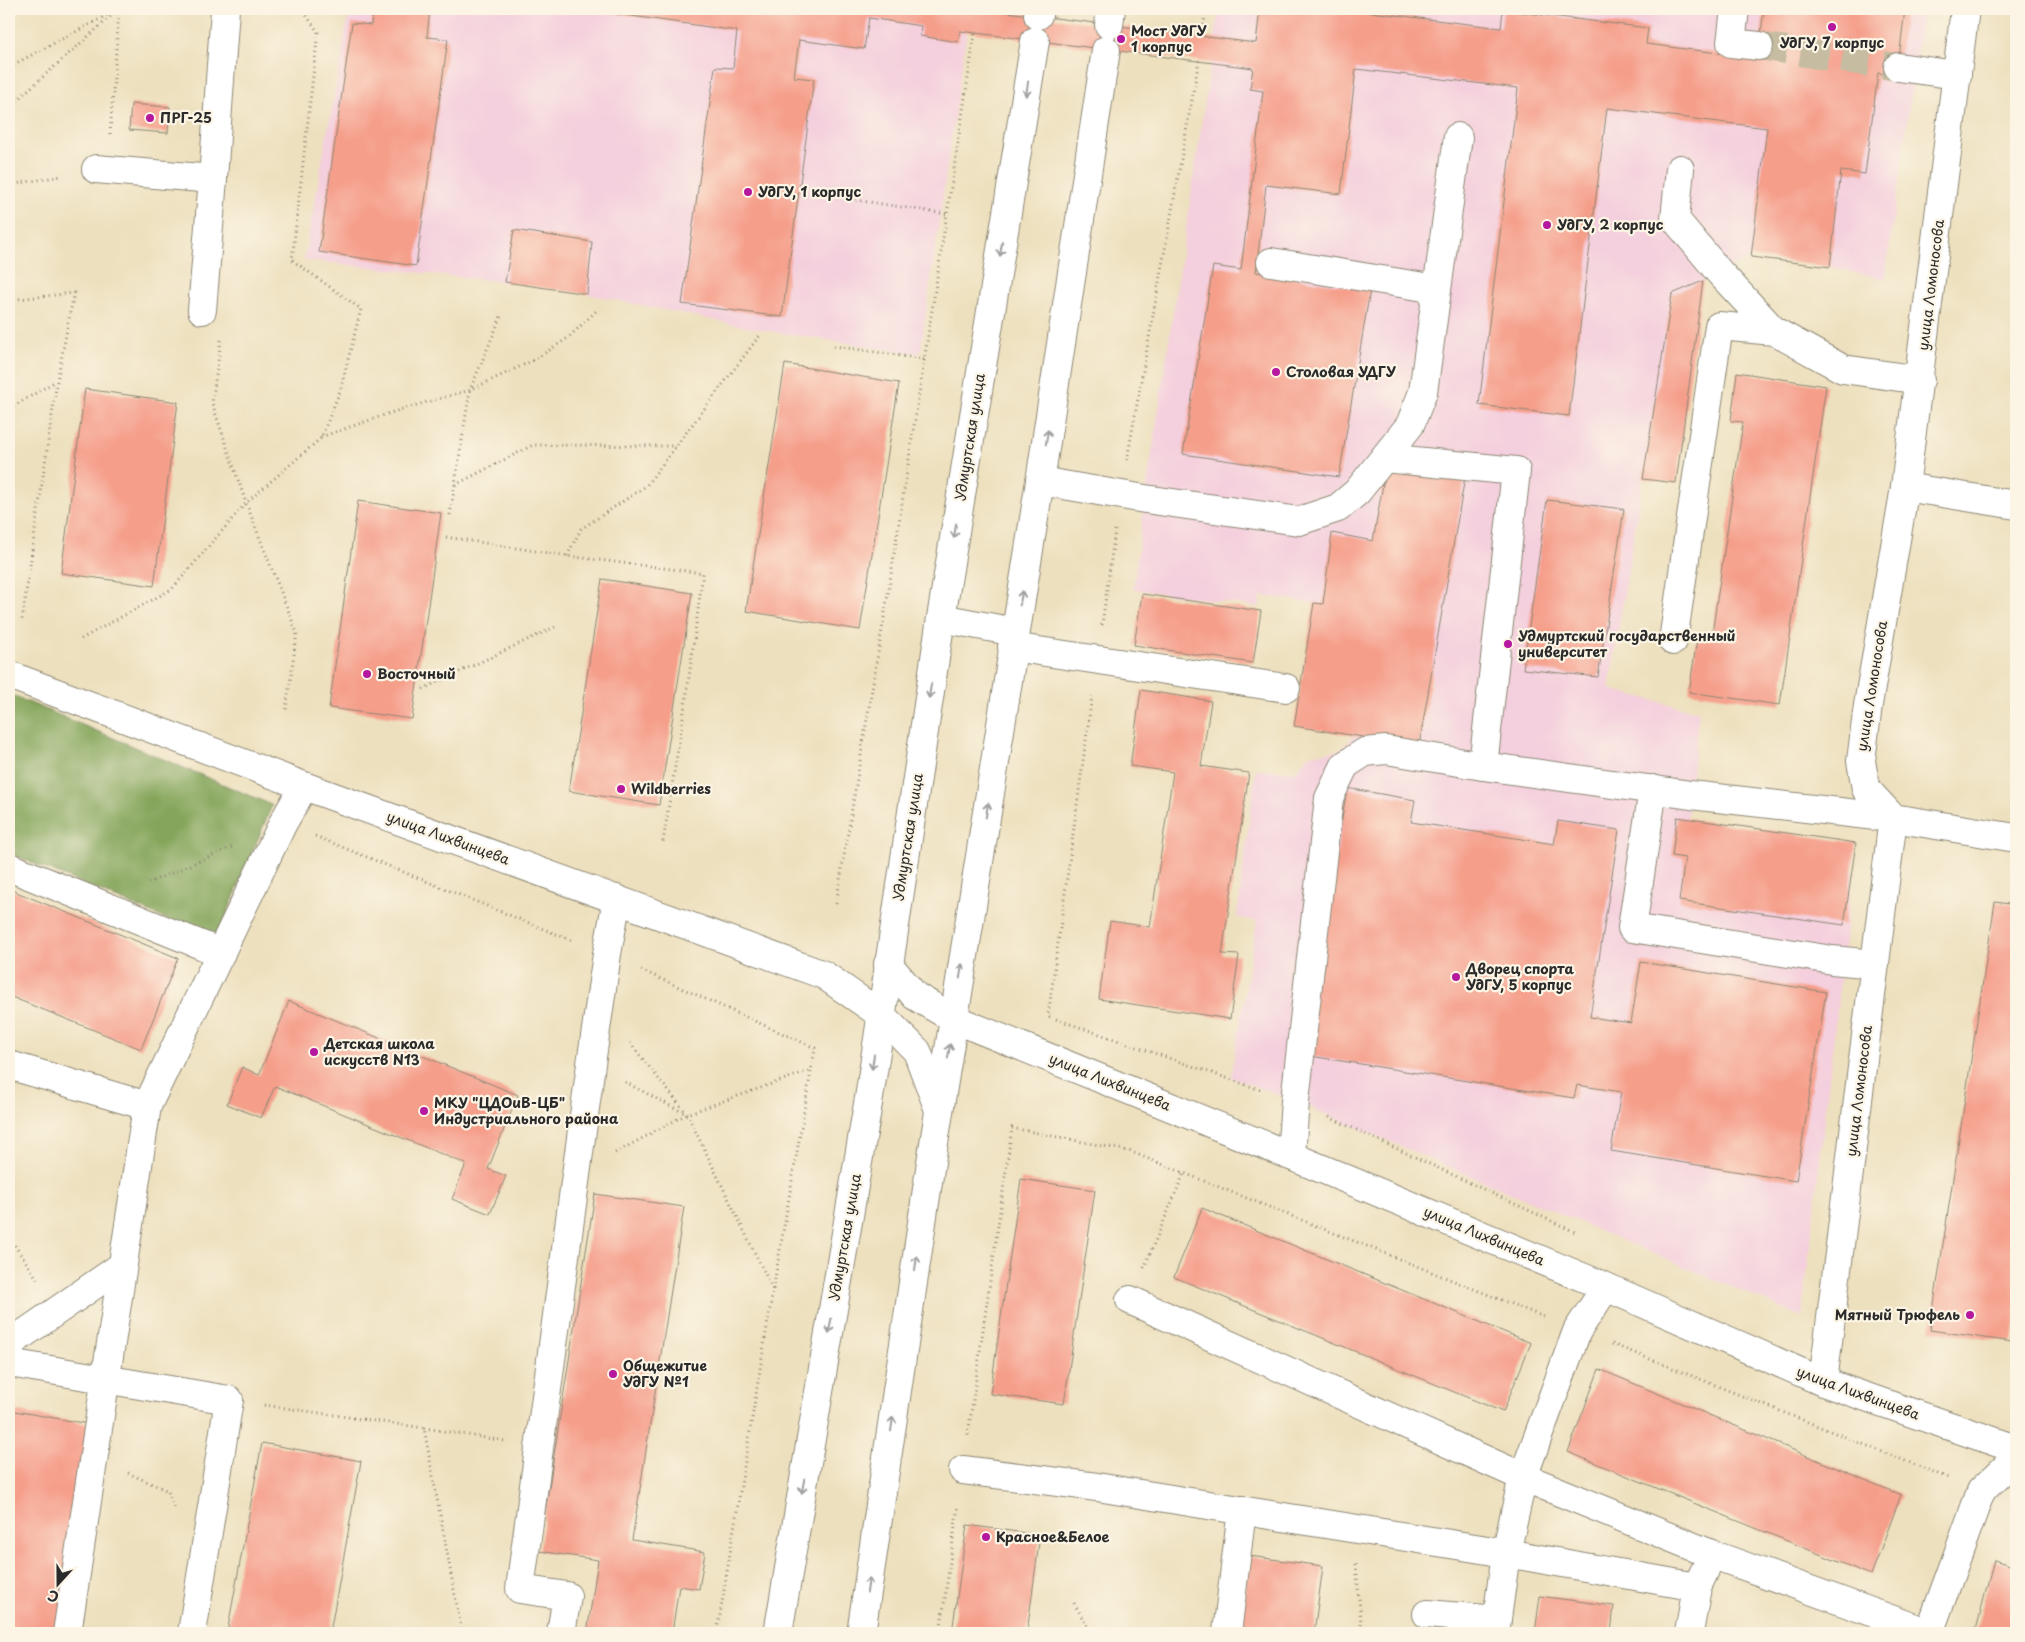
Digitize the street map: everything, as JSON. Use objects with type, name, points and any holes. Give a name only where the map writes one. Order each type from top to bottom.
[{"type":"street","points":[[202,310],[224,9]]},
{"type":"street","points":[[1735,9],[1731,43],[1759,46]]},
{"type":"street","name":"улица Ломоносова","points":[[1823,1382],[1893,818],[1866,789],[1861,760],[1868,705],[1905,487],[1920,380],[1965,9]]},
{"type":"street","name":"Удмуртская улица","points":[[778,1633],[870,1092],[880,1014],[941,618],[1037,22]]},
{"type":"street","points":[[861,1633],[939,1110],[1040,481],[1108,28]]},
{"type":"street","points":[[1898,67],[1957,75]]},
{"type":"street","points":[[1040,481],[1120,495],[1299,521],[1338,508],[1357,492],[1410,425],[1423,392],[1458,136]]},
{"type":"street","points":[[1680,168],[1675,218],[1720,273],[1774,331],[1843,369],[1920,380]]},
{"type":"street","points":[[101,169],[213,179]]},
{"type":"street","points":[[1271,262],[1437,290]]},
{"type":"street","points":[[1672,641],[1719,326],[1774,331]]},
{"type":"street","points":[[1384,458],[1516,471],[1483,766]]},
{"type":"street","points":[[1905,487],[2016,505]]},
{"type":"street","points":[[941,618],[1014,639],[1097,659],[1286,688]]},
{"type":"street","name":"улица Лихвинцева","points":[[9,675],[304,786],[824,975],[880,1014],[917,1050],[939,1110]]},
{"type":"street","points":[[1291,1156],[1295,1101],[1329,798],[1345,765],[1365,752],[1386,750],[1483,766],[1653,789],[1893,818],[2016,838]]},
{"type":"street","points":[[67,1633],[147,1106],[284,823],[304,786]]},
{"type":"street","points":[[1653,789],[1632,928],[1832,960],[1875,964]]},
{"type":"street","points":[[9,867],[221,953]]},
{"type":"street","points":[[562,1633],[567,1596],[520,1589],[591,1064],[617,899]]},
{"type":"street","name":"улица Лихвинцева","points":[[888,964],[915,996],[954,1019],[1606,1287],[1823,1382],[2016,1449]]},
{"type":"street","points":[[9,1065],[147,1106]]},
{"type":"street","points":[[9,1344],[123,1265]]},
{"type":"street","points":[[1427,1614],[1496,1627],[1506,1553],[1523,1477],[1577,1331],[1606,1287]]},
{"type":"street","points":[[1130,1300],[1523,1477],[1711,1554],[1929,1633],[1981,1491],[2016,1458]]},
{"type":"street","points":[[9,1363],[229,1400],[192,1633]]},
{"type":"street","points":[[963,1470],[1097,1487],[1242,1510],[1506,1553],[1697,1587]]},
{"type":"street","points":[[1227,1633],[1242,1510]]},
{"type":"street","points":[[1689,1633],[1697,1587],[1711,1554]]},
{"type":"path","points":[[9,67],[119,9]]},
{"type":"path","points":[[9,108],[119,9]]},
{"type":"path","points":[[9,185],[101,169],[119,9]]},
{"type":"path","points":[[302,9],[318,32],[292,260],[362,309],[340,391],[320,438]]},
{"type":"path","points":[[1202,35],[1206,9]]},
{"type":"path","points":[[1574,9],[1574,19]]},
{"type":"path","points":[[836,904],[888,600],[975,33]]},
{"type":"path","points":[[1199,60],[1120,495],[1048,1016],[1295,1101],[1583,1236]]},
{"type":"path","points":[[856,200],[946,214]]},
{"type":"path","points":[[9,300],[74,293],[57,381],[22,620]]},
{"type":"path","points":[[82,639],[172,589],[246,503],[320,438],[399,410],[470,390],[534,360],[568,338],[596,312]]},
{"type":"path","points":[[450,515],[470,390],[502,314]]},
{"type":"path","points":[[222,334],[212,402],[246,503],[297,633],[286,710]]},
{"type":"path","points":[[567,556],[581,529],[646,486],[760,335]]},
{"type":"path","points":[[834,346],[924,359]]},
{"type":"path","points":[[9,409],[57,381]]},
{"type":"path","points":[[455,485],[533,445],[676,446]]},
{"type":"path","points":[[446,537],[567,556],[703,573],[687,692],[663,842]]},
{"type":"path","points":[[423,689],[554,627]]},
{"type":"path","points":[[284,823],[607,954],[815,1048],[717,1633]]},
{"type":"path","points":[[102,904],[233,846]]},
{"type":"path","points":[[600,1004],[687,1114],[773,1290]]},
{"type":"path","points":[[591,1064],[687,1114]]},
{"type":"path","points":[[576,1175],[687,1114],[812,1069]]},
{"type":"path","points":[[940,1633],[1012,1128],[1129,1151],[1981,1491]]},
{"type":"path","points":[[1130,1300],[1184,1173]]},
{"type":"path","points":[[229,1400],[424,1428],[539,1447]]},
{"type":"path","points":[[424,1428],[462,1633]]},
{"type":"path","points":[[94,1456],[168,1491],[176,1517]]},
{"type":"path","points":[[1353,1528],[1362,1633]]},
{"type":"path","points":[[1074,1603],[1092,1633]]},
{"type":"shaded area","points":[[350,9],[970,9],[920,354],[762,330],[587,294],[592,242],[514,230],[505,282],[304,260]]},
{"type":"shaded area","name":"Удмуртский государственный университет","points":[[1219,9],[1923,9],[1885,279],[1830,267],[1751,257],[1672,294],[1609,689],[1699,712],[1687,819],[1856,843],[1802,1317],[1295,1101],[1231,1077],[1257,921],[1237,917],[1256,769],[1295,772],[1309,755],[1341,750],[1353,736],[1419,746],[1432,677],[1397,670],[1323,604],[1261,596],[1259,607],[1133,589]]},
{"type":"green space","points":[[9,694],[272,805],[216,940],[9,853]]},
{"type":"building","points":[[373,9],[430,9],[427,37],[448,39],[416,266],[319,252],[352,23],[371,25]]},
{"type":"building","points":[[582,9],[982,9],[1256,43],[1260,9],[1346,9],[1501,28],[1503,10],[1648,28],[1646,44],[1758,58],[1764,9],[1905,9],[1897,75],[1878,73],[1865,174],[1841,171],[1830,267],[1751,257],[1767,128],[1607,108],[1569,416],[1479,405],[1518,88],[1356,69],[1341,194],[1266,185],[1256,272],[1370,290],[1339,477],[1183,454],[1213,266],[1241,270],[1263,91],[1250,89],[1253,68],[960,31],[958,42],[920,36],[921,26],[869,18],[864,49],[799,40],[794,77],[814,79],[782,317],[682,304],[715,67],[733,68],[737,31]]},
{"type":"building","name":"ПРГ-25","points":[[131,104],[170,107],[168,133],[129,130]]},
{"type":"building","points":[[514,230],[592,242],[587,294],[505,282]]},
{"type":"building","points":[[1703,281],[1676,483],[1643,479],[1672,294]]},
{"type":"building","points":[[785,364],[899,383],[860,630],[746,611]]},
{"type":"building","points":[[1737,372],[1826,386],[1780,705],[1689,692],[1698,632],[1712,634],[1743,422],[1731,421]]},
{"type":"building","points":[[85,389],[178,402],[154,586],[61,573]]},
{"type":"building","points":[[1386,467],[1465,477],[1419,746],[1294,726],[1314,603],[1323,604],[1332,533],[1373,541]]},
{"type":"building","points":[[1547,500],[1624,509],[1598,677],[1523,669]]},
{"type":"building","points":[[358,501],[441,513],[412,719],[329,708]]},
{"type":"building","points":[[602,579],[692,593],[659,805],[569,791]]},
{"type":"building","points":[[1142,594],[1261,611],[1253,663],[1134,645]]},
{"type":"building","points":[[1141,690],[1211,701],[1201,766],[1249,773],[1222,954],[1239,955],[1230,1019],[1099,999],[1110,921],[1150,927],[1173,772],[1130,766]]},
{"type":"building","name":"Дворец спорта УдГУ, 5 корпус","points":[[1347,788],[1415,800],[1411,822],[1554,844],[1558,821],[1619,830],[1590,1017],[1631,1023],[1641,962],[1826,992],[1796,1181],[1611,1151],[1621,1092],[1577,1085],[1574,1098],[1304,1055]]},
{"type":"building","points":[[1677,817],[1856,843],[1844,925],[1679,901],[1685,858],[1672,856]]},
{"type":"building","points":[[9,889],[178,958],[141,1049],[9,996]]},
{"type":"building","points":[[1995,902],[2016,905],[2016,1318],[2013,1342],[1930,1330]]},
{"type":"building","name":"МКУ \"ЦДОиВ-ЦБ\" Индустриального района","points":[[289,1001],[518,1095],[488,1169],[506,1176],[490,1214],[452,1199],[466,1164],[275,1086],[261,1118],[227,1104],[242,1067],[259,1075]]},
{"type":"building","points":[[1021,1179],[1095,1190],[1064,1404],[990,1394]]},
{"type":"building","name":"Общежитие УдГУ №1","points":[[595,1194],[684,1207],[632,1540],[705,1552],[699,1589],[679,1586],[672,1633],[587,1633],[598,1560],[539,1551]]},
{"type":"building","points":[[1202,1208],[1531,1343],[1503,1412],[1174,1277]]},
{"type":"building","points":[[1599,1369],[1901,1495],[1871,1575],[1568,1452]]},
{"type":"building","points":[[9,1410],[94,1425],[57,1633],[9,1633]]},
{"type":"building","points":[[262,1443],[361,1461],[330,1633],[227,1633]]},
{"type":"building","points":[[967,1525],[1040,1535],[1027,1633],[952,1633]]},
{"type":"building","points":[[1249,1556],[1323,1566],[1314,1633],[1239,1633]]},
{"type":"building","points":[[1994,1560],[2016,1567],[2016,1633],[1975,1633]]},
{"type":"building","points":[[1540,1596],[1614,1606],[1611,1633],[1535,1633]]},
{"type":"tunnel","points":[[1759,46],[1898,67]]},
{"type":"place","name":"УдГУ, 7 корпус","points":[[1832,27]]},
{"type":"place","name":"Мост УдГУ 1 корпус","points":[[1121,39]]},
{"type":"place","name":"ПРГ-25","points":[[150,118]]},
{"type":"place","name":"УдГУ, 1 корпус","points":[[748,192]]},
{"type":"place","name":"УдГУ, 2 корпус","points":[[1547,225]]},
{"type":"place","name":"Столовая УДГУ","points":[[1276,372]]},
{"type":"place","name":"Удмуртский государственный университет","points":[[1508,644]]},
{"type":"place","name":"Восточный","points":[[367,674]]},
{"type":"place","name":"Wildberries","points":[[621,789]]},
{"type":"place","name":"Дворец спорта УдГУ, 5 корпус","points":[[1456,977]]},
{"type":"place","name":"Детская школа искусств N13","points":[[314,1052]]},
{"type":"place","name":"МКУ \"ЦДОиВ-ЦБ\" Индустриального района","points":[[424,1111]]},
{"type":"place","name":"Мятный Трюфель","points":[[1970,1315]]},
{"type":"place","name":"Общежитие УдГУ №1","points":[[613,1374]]},
{"type":"place","name":"Красное&Белое","points":[[986,1537]]}]
